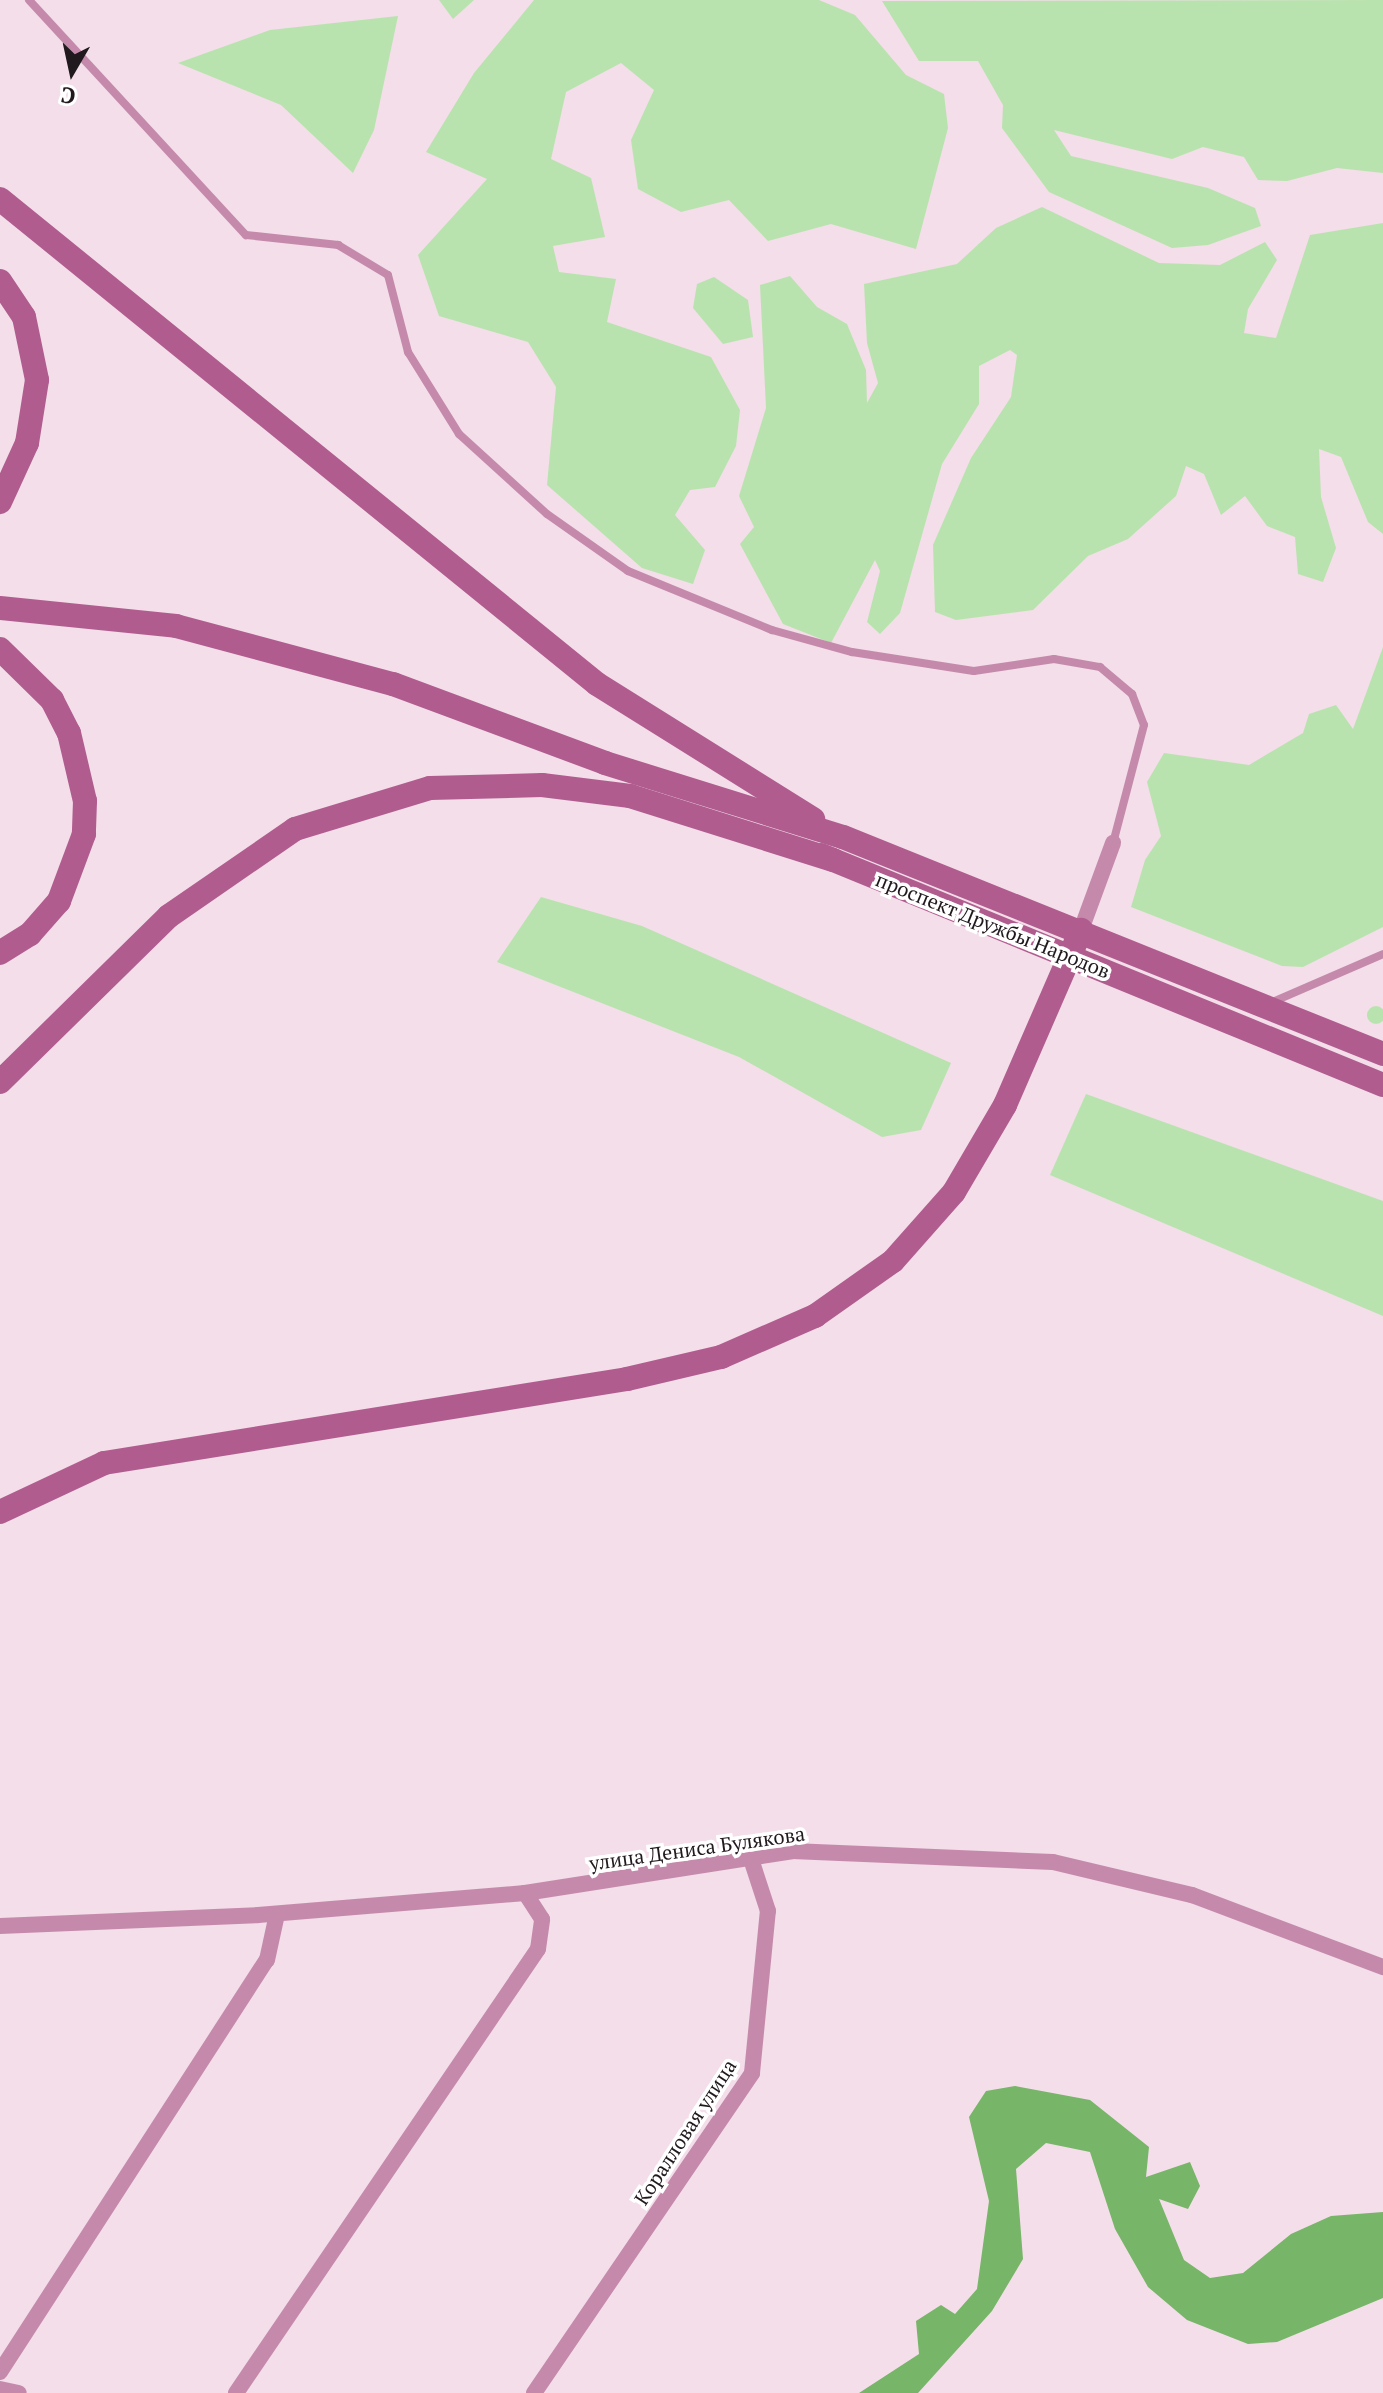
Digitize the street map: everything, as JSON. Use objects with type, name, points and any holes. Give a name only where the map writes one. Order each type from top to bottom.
[{"type":"main road","points":[[0,199],[597,684],[843,837]]},
{"type":"main road","points":[[0,281],[24,317],[37,380],[27,443],[0,502]]},
{"type":"main road","points":[[0,608],[97,613],[244,639],[393,684],[605,763],[843,837]]},
{"type":"main road","points":[[0,649],[52,700],[69,733],[85,801],[84,834],[59,901],[30,934],[0,953]]},
{"type":"main road","name":"проспект Дружбы Народов","points":[[605,763],[833,860],[1383,1085]]},
{"type":"main road","points":[[0,1082],[169,916],[295,829],[430,788],[542,785],[630,796],[833,860]]},
{"type":"main road","name":"проспект Дружбы Народов","points":[[843,837],[1081,930],[1383,1054]]},
{"type":"main road","points":[[0,1512],[104,1463],[627,1379],[769,1340],[854,1292],[924,1231],[999,1116],[1081,930]]},
{"type":"street","points":[[1081,930],[1113,843]]},
{"type":"street","name":"улица Дениса Булякова","points":[[0,1926],[277,1914],[525,1893],[792,1851],[1053,1862],[1192,1895],[1383,1967]]},
{"type":"street","name":"Коралловая улица","points":[[534,2393],[752,2073],[768,1911],[751,1859]]},
{"type":"street","points":[[236,2393],[538,1949],[542,1919],[525,1893]]},
{"type":"street","points":[[0,2372],[267,1960],[277,1914]]},
{"type":"street","points":[[0,2389],[19,2393]]},
{"type":"lane","points":[[29,0],[246,235],[338,245],[388,275],[408,352],[459,434],[547,514],[628,571],[772,630],[852,652],[974,671],[1054,659],[1100,667],[1132,694],[1144,725],[1113,843]]},
{"type":"lane","points":[[1264,1006],[1383,954]]},
{"type":"shaded area","points":[[439,0],[474,0],[453,19]]},
{"type":"shaded area","points":[[534,0],[819,0],[855,15],[906,75],[944,94],[948,128],[916,249],[831,224],[768,241],[729,200],[681,212],[638,189],[631,140],[654,90],[621,63],[566,92],[551,159],[591,178],[605,237],[553,246],[559,272],[616,279],[607,322],[711,357],[740,410],[736,446],[715,487],[690,490],[675,515],[705,550],[693,584],[642,568],[547,485],[556,387],[528,342],[439,316],[418,255],[487,179],[426,152],[474,73]]},
{"type":"shaded area","points":[[1383,0],[1383,173],[1337,168],[1287,181],[1258,180],[1244,157],[1203,147],[1172,159],[1054,130],[1071,156],[1208,188],[1255,208],[1261,226],[1208,245],[1172,248],[1049,192],[1002,128],[1003,105],[978,61],[919,61],[882,1]]},
{"type":"shaded area","points":[[398,16],[374,130],[353,173],[281,105],[178,63],[270,30]]},
{"type":"shaded area","points":[[1042,207],[1159,263],[1220,265],[1265,242],[1277,260],[1248,309],[1244,333],[1276,338],[1310,235],[1383,223],[1383,534],[1368,522],[1341,457],[1319,449],[1321,497],[1336,548],[1323,582],[1298,574],[1295,537],[1267,526],[1245,496],[1221,515],[1204,474],[1186,466],[1176,496],[1128,539],[1088,556],[1033,610],[956,620],[935,612],[933,545],[971,458],[1011,397],[1017,355],[1010,350],[979,366],[979,404],[942,464],[900,613],[880,634],[867,622],[880,571],[875,560],[831,643],[783,624],[740,544],[754,527],[739,496],[766,408],[760,285],[790,276],[817,307],[847,324],[866,370],[867,403],[878,383],[867,343],[864,284],[957,264],[996,228]]},
{"type":"shaded area","points":[[714,277],[748,300],[753,337],[723,344],[693,308],[697,284]]},
{"type":"shaded area","points":[[1383,647],[1383,927],[1303,967],[1282,966],[1131,907],[1145,860],[1161,836],[1147,782],[1164,753],[1249,765],[1303,733],[1309,714],[1336,705],[1353,729]]},
{"type":"shaded area","points":[[541,897],[642,926],[951,1063],[921,1130],[882,1137],[739,1057],[497,962]]},
{"type":"shaded area","points":[[1372,1006],[1380,1006],[1385,1015],[1383,1022],[1372,1024],[1367,1019],[1367,1011]]},
{"type":"shaded area","points":[[1086,1094],[1383,1201],[1383,1316],[1050,1175]]},
{"type":"shaded area","points":[[1015,2086],[1090,2100],[1149,2147],[1146,2177],[1190,2162],[1200,2186],[1188,2209],[1159,2199],[1184,2260],[1210,2278],[1243,2273],[1291,2234],[1331,2216],[1383,2212],[1383,2298],[1277,2342],[1248,2344],[1187,2320],[1148,2287],[1115,2229],[1090,2152],[1046,2143],[1016,2169],[1023,2259],[992,2311],[918,2393],[859,2393],[919,2354],[916,2321],[941,2305],[955,2314],[977,2289],[989,2201],[969,2117],[986,2091]]}]
